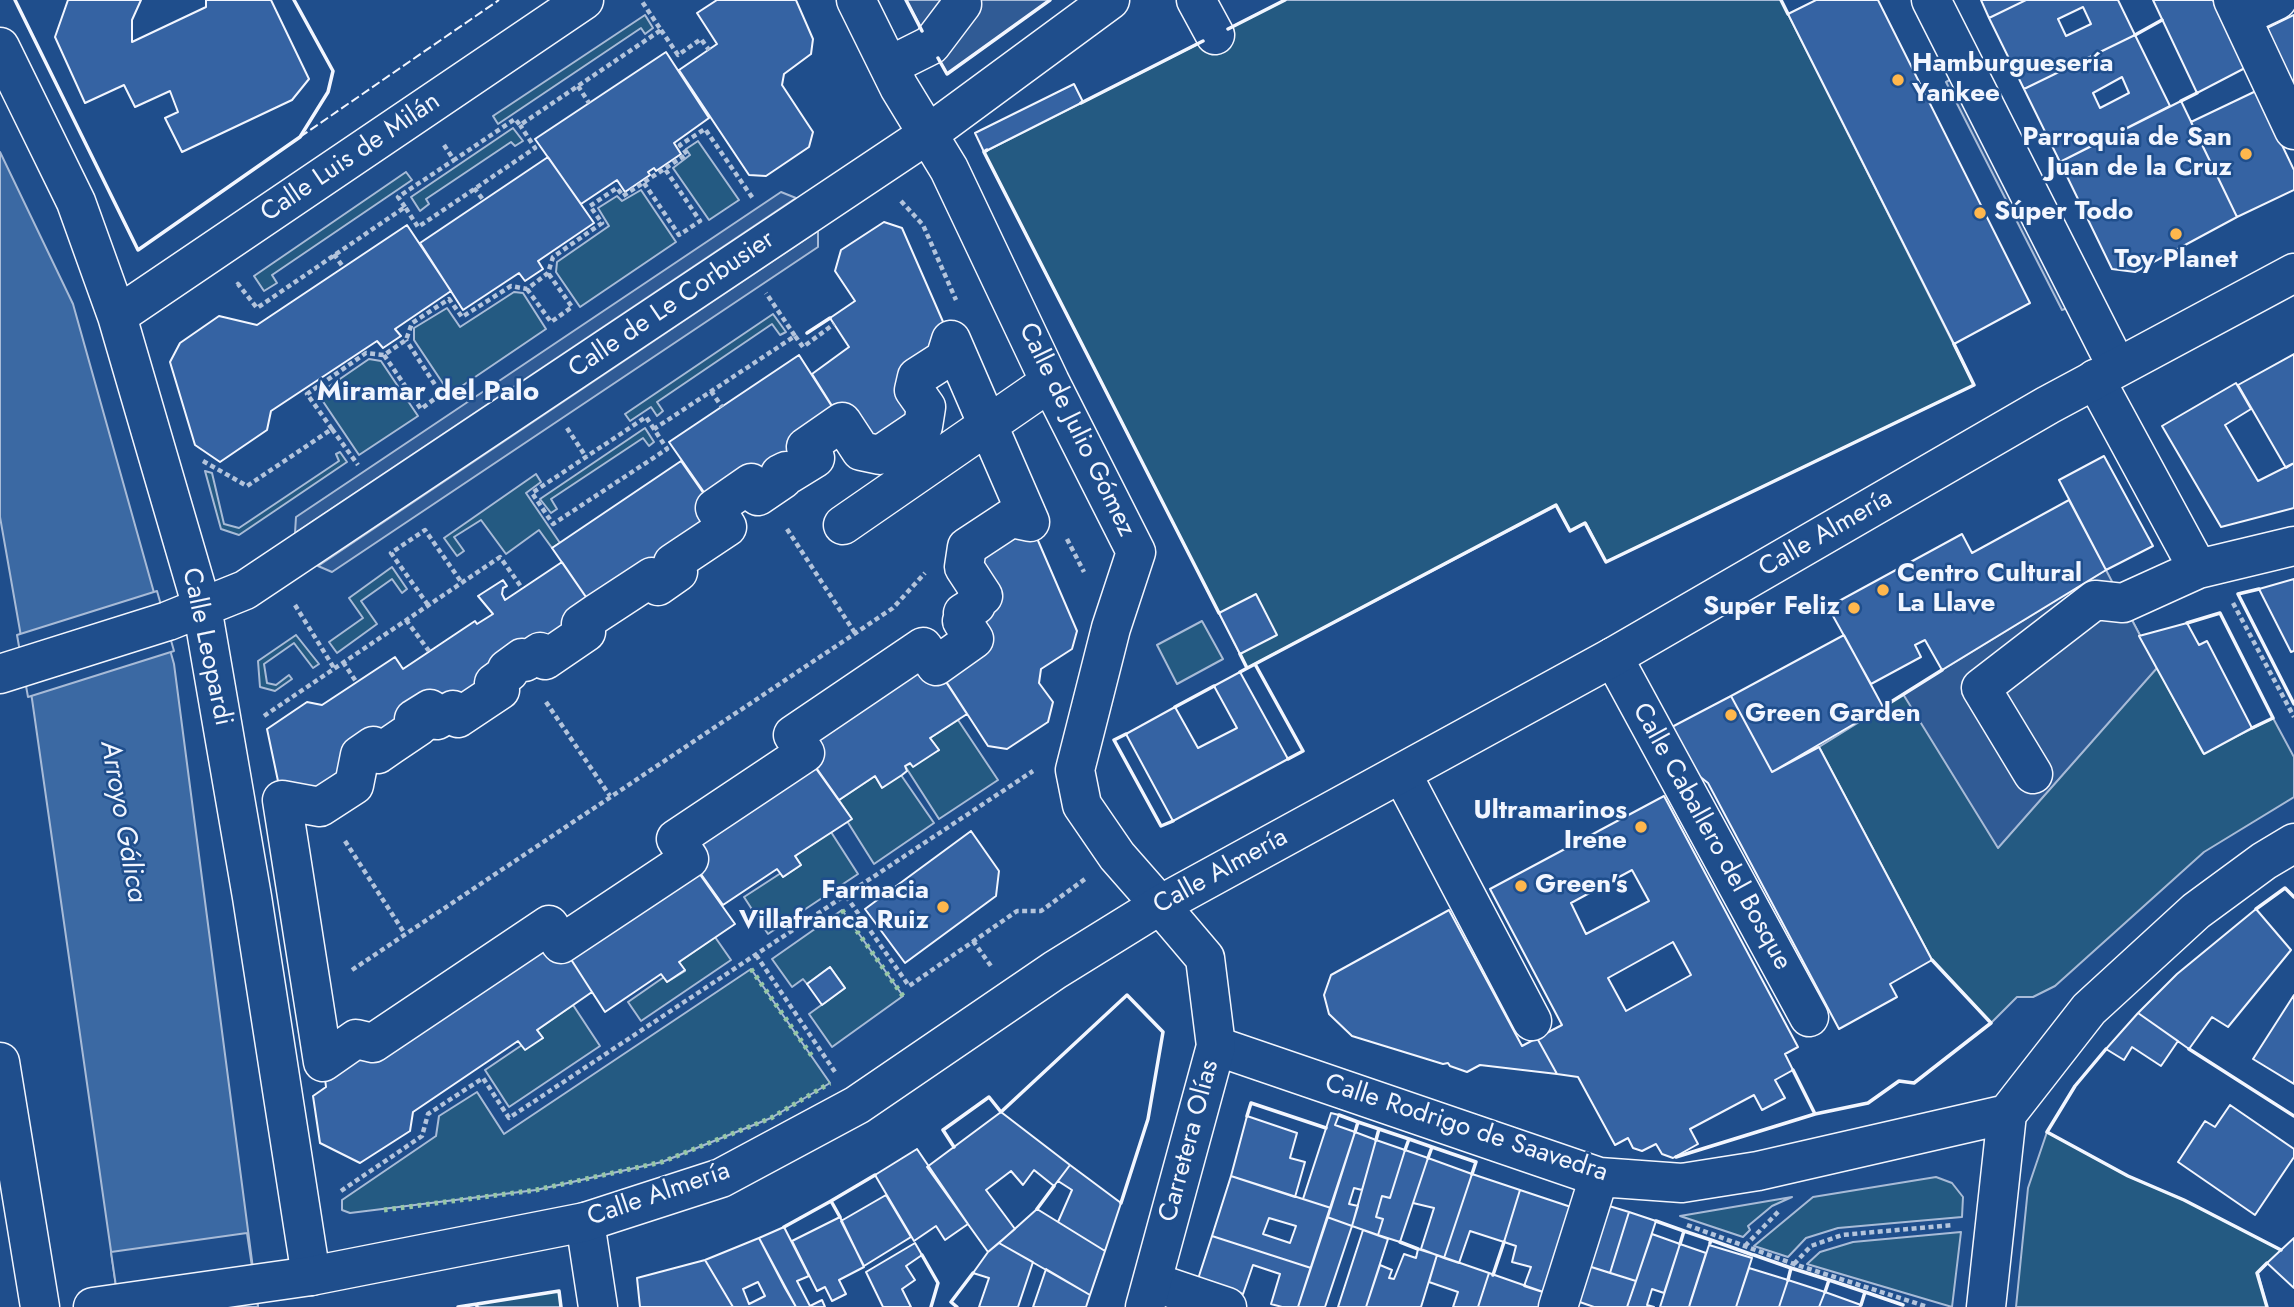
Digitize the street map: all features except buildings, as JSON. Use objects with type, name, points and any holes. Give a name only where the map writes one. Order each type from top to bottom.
[{"type":"street","name":"Calle Luis de Milán","points":[[117,316],[584,0]]},
{"type":"street","name":"Calle de Julio Gómez","points":[[856,0],[889,66],[964,200],[1050,382],[1136,552],[1111,628],[1075,769],[1082,805],[1117,856],[1160,905]]},
{"type":"street","name":"Calle de Le Corbusier","points":[[3,673],[191,611],[245,590],[928,134],[1110,0]]},
{"type":"street","points":[[1196,0],[1215,35]]},
{"type":"street","points":[[1931,0],[2106,373],[2212,581]]},
{"type":"street","points":[[2277,0],[2237,9],[2294,130]]},
{"type":"street","points":[[889,66],[931,45],[962,4]]},
{"type":"street","name":"Calle Leopardi","points":[[0,47],[76,202],[117,316],[162,468],[252,897],[311,1276]]},
{"type":"street","points":[[964,200],[947,223],[1010,354]]},
{"type":"street","name":"Calle Almería","points":[[106,1305],[311,1276],[585,1222],[721,1178],[857,1104],[1055,970],[1160,905],[1613,657],[2106,373],[2294,273]]},
{"type":"street","points":[[951,340],[988,426],[1030,522],[1011,518],[967,547],[964,566],[983,596],[975,602],[976,605],[963,613],[966,618],[962,621],[974,639],[936,666],[923,647],[793,735],[805,753],[676,839],[689,859],[561,944],[548,925],[373,1043],[356,1040],[323,1062],[282,800],[320,807],[354,785],[360,755],[373,746],[378,754],[391,746],[419,726],[414,719],[430,709],[438,720],[453,710],[458,718],[500,690],[494,682],[509,672],[507,668],[522,658],[525,662],[540,652],[545,660],[586,632],[581,624],[652,578],[658,586],[678,572],[673,563],[727,527],[715,508],[751,483],[758,496],[783,479],[780,474],[786,471],[789,474],[815,458],[806,447],[842,422],[861,450],[880,455],[923,426],[926,407],[914,390],[917,377],[945,359],[951,340]]},
{"type":"street","points":[[843,525],[1050,382]]},
{"type":"street","points":[[1055,448],[1107,546],[1111,628]]},
{"type":"street","points":[[2033,774],[1981,688],[2095,600],[2123,603],[2212,581],[2294,546]]},
{"type":"street","name":"Calle Caballero del Bosque","points":[[1613,657],[1809,1017]]},
{"type":"street","points":[[1402,774],[1532,1021]]},
{"type":"street","points":[[1986,1307],[2007,1114],[2089,1009],[2196,911],[2264,861],[2294,843]]},
{"type":"street","name":"Carretera Olías","points":[[1149,1294],[1216,1046],[1205,958],[1160,905]]},
{"type":"street","name":"Calle Rodrigo de Saavedra","points":[[1216,1046],[1599,1177],[1682,1183],[1758,1171],[2007,1114]]},
{"type":"street","points":[[0,1062],[9,1169],[40,1307]]},
{"type":"street","points":[[1558,1307],[1599,1177]]},
{"type":"street","points":[[585,1222],[598,1307]]},
{"type":"street","points":[[1149,1294],[1227,1307]]},
{"type":"path","points":[[641,0],[678,55],[701,39],[709,50]]},
{"type":"path","points":[[520,125],[662,30]]},
{"type":"path","points":[[578,86],[589,103]]},
{"type":"path","points":[[454,160],[398,197],[418,226],[535,148],[515,119],[498,130]]},
{"type":"path","points":[[527,289],[548,273],[553,257],[601,223],[590,206],[617,188],[623,196],[665,169],[687,154],[680,145],[705,129],[754,200]]},
{"type":"path","points":[[644,183],[679,235],[700,221],[665,169]]},
{"type":"path","points":[[474,188],[484,201]]},
{"type":"path","points":[[268,299],[405,207]]},
{"type":"path","points":[[690,227],[698,239]]},
{"type":"path","points":[[334,254],[343,267]]},
{"type":"path","points":[[353,458],[307,394],[366,354],[384,355],[406,340],[412,323],[449,299],[462,317],[511,286],[527,289],[551,322],[572,307],[548,273]]},
{"type":"path","points":[[765,292],[803,347],[834,324]]},
{"type":"path","points":[[562,314],[569,325]]},
{"type":"path","points":[[654,429],[795,336]]},
{"type":"path","points":[[384,355],[421,409],[442,394],[406,340]]},
{"type":"path","points":[[711,391],[722,407]]},
{"type":"path","points":[[432,400],[441,411]]},
{"type":"path","points":[[646,417],[654,429],[667,449],[553,524],[532,493],[646,417]]},
{"type":"path","points":[[567,428],[586,457]]},
{"type":"path","points":[[162,468],[198,458],[247,486],[332,429]]},
{"type":"path","points":[[787,529],[855,633]]},
{"type":"path","points":[[428,605],[391,553],[408,539],[425,530],[462,583]]},
{"type":"path","points":[[258,721],[500,557],[522,589]]},
{"type":"path","points":[[312,996],[893,608],[929,568]]},
{"type":"path","points":[[2212,581],[2294,717]]},
{"type":"path","points":[[406,620],[429,651]]},
{"type":"path","points":[[317,644],[334,668]]},
{"type":"path","points":[[343,662],[357,683]]},
{"type":"path","points":[[540,693],[610,796]]},
{"type":"path","points":[[302,1218],[422,1136],[428,1114],[484,1079],[509,1118],[1083,737]]},
{"type":"path","points":[[344,840],[405,934]]},
{"type":"path","points":[[845,895],[909,986],[1017,911],[1041,911],[1117,856]]},
{"type":"path","points":[[756,955],[857,1104]]},
{"type":"path","points":[[1745,1246],[1777,1212],[1789,1205]]},
{"type":"path","points":[[1683,1224],[1794,1264],[1928,1307]]},
{"type":"path","points":[[1794,1264],[1811,1246],[1842,1235],[1955,1225]]},
{"type":"shaded area","points":[[906,0],[1050,0],[947,74]]},
{"type":"shaded area","points":[[1285,0],[1781,0],[1974,385],[1606,562],[1586,523],[1570,531],[1556,506],[1247,668],[984,152]]},
{"type":"shaded area","points":[[645,15],[653,28],[645,34],[641,28],[498,124],[493,116]]},
{"type":"shaded area","points":[[1957,76],[2073,306],[2062,310],[1946,82]]},
{"type":"shaded area","points":[[513,128],[523,141],[515,146],[511,142],[426,199],[429,204],[420,211],[411,197]]},
{"type":"shaded area","points":[[698,141],[739,200],[709,220],[673,168],[690,155],[686,149]]},
{"type":"shaded area","points":[[406,172],[412,180],[272,275],[277,283],[264,291],[254,276]]},
{"type":"shaded area","points":[[641,190],[676,242],[580,307],[556,272],[557,262],[609,226],[598,208],[617,196],[622,201]]},
{"type":"shaded area","points":[[781,192],[796,198],[295,533],[296,517]]},
{"type":"shaded area","points":[[818,231],[818,247],[332,572],[318,566]]},
{"type":"shaded area","points":[[514,292],[523,293],[546,329],[450,394],[414,340],[414,328],[447,308],[460,327]]},
{"type":"shaded area","points":[[773,314],[786,332],[780,335],[772,324],[657,402],[663,411],[657,416],[651,407],[630,421],[625,414]]},
{"type":"shaded area","points":[[369,359],[381,361],[418,416],[359,455],[318,394]]},
{"type":"shaded area","points":[[645,428],[654,442],[649,446],[643,438],[551,499],[557,509],[551,513],[540,499]]},
{"type":"shaded area","points":[[340,452],[347,462],[239,535],[221,529],[205,471],[212,473],[224,524],[239,528],[339,461],[336,454]]},
{"type":"shaded area","points":[[536,474],[541,482],[526,493],[560,543],[552,548],[539,530],[506,554],[481,520],[454,537],[464,551],[457,556],[444,538]]},
{"type":"shaded area","points":[[392,567],[407,589],[402,593],[392,579],[361,601],[377,624],[337,653],[329,642],[363,618],[349,598]]},
{"type":"shaded area","points":[[2106,570],[2157,668],[1998,848],[1903,694]]},
{"type":"shaded area","points":[[2128,613],[2203,753],[2273,718],[2294,757],[2294,797],[2204,852],[2055,986],[2033,997],[2017,997],[1991,1023],[1932,960],[1819,747],[1954,663]]},
{"type":"shaded area","points":[[1202,621],[1223,659],[1177,684],[1157,645]]},
{"type":"shaded area","points":[[296,635],[319,664],[313,668],[294,643],[264,664],[267,683],[276,685],[289,675],[292,679],[275,691],[260,687],[258,661]]},
{"type":"shaded area","points":[[958,720],[998,780],[939,819],[905,766],[939,750],[930,738]]},
{"type":"shaded area","points":[[901,775],[934,823],[874,864],[847,821],[851,818],[839,800],[875,776],[882,787]]},
{"type":"shaded area","points":[[831,832],[858,874],[768,934],[744,897],[781,873],[783,877],[801,865],[795,856]]},
{"type":"shaded area","points":[[842,910],[903,996],[832,1047],[809,1014],[845,988],[830,967],[807,984],[803,979],[792,987],[772,959]]},
{"type":"shaded area","points":[[715,937],[731,960],[641,1021],[628,1002],[664,977],[667,982],[685,971],[679,962]]},
{"type":"shaded area","points":[[751,969],[830,1083],[771,1118],[662,1162],[536,1190],[350,1213],[342,1210],[342,1200],[436,1136],[439,1116],[477,1092],[504,1134]]},
{"type":"shaded area","points":[[573,1005],[600,1046],[509,1107],[485,1070],[522,1045],[543,1038],[537,1030]]},
{"type":"shaded area","points":[[2047,1132],[2128,1176],[2184,1200],[2281,1250],[2258,1273],[2267,1307],[2016,1307],[2028,1188]]},
{"type":"shaded area","points":[[1936,1177],[1952,1183],[1963,1197],[1962,1217],[1838,1228],[1806,1238],[1788,1257],[1754,1246],[1813,1197]]},
{"type":"shaded area","points":[[1792,1197],[1772,1206],[1748,1226],[1750,1230],[1743,1237],[1680,1216]]},
{"type":"shaded area","points":[[1961,1232],[1952,1307],[1807,1264],[1820,1252],[1853,1242]]},
{"type":"shaded area","points":[[559,1291],[561,1307],[477,1307],[477,1304]]},
{"type":"water","name":"Arroyo Gálica","points":[[0,152],[73,304],[174,664],[258,1307],[119,1307],[32,699],[0,517]]},
{"type":"pier","points":[[157,591],[174,651],[28,697],[17,635]]},
{"type":"pier","points":[[247,1233],[258,1307],[119,1307],[111,1252]]},
{"type":"hedge","points":[[842,910],[903,996]]},
{"type":"hedge","points":[[751,969],[814,1059]]},
{"type":"hedge","points":[[384,1210],[536,1190],[662,1162],[771,1118],[830,1083]]},
{"type":"fence","points":[[300,137],[499,0]]},
{"type":"wall","points":[[15,0],[138,250],[300,137],[328,92],[333,71],[294,0]]},
{"type":"wall","points":[[906,0],[922,31]]},
{"type":"wall","points":[[938,58],[947,74],[1050,0]]},
{"type":"wall","points":[[1228,29],[1285,0]]},
{"type":"wall","points":[[1781,0],[1788,14]]},
{"type":"wall","points":[[2135,35],[2162,20]]},
{"type":"wall","points":[[1081,103],[1203,41]]},
{"type":"wall","points":[[2181,101],[2197,93]]},
{"type":"wall","points":[[987,150],[984,152],[1219,613]]},
{"type":"wall","points":[[807,333],[830,318]]},
{"type":"wall","points":[[1255,664],[1556,505],[1570,531],[1585,523],[1606,562],[1974,385],[1954,344]]},
{"type":"wall","points":[[2259,589],[2238,594],[2294,704]]},
{"type":"wall","points":[[2187,623],[2220,613],[2273,718],[2252,728]]},
{"type":"wall","points":[[1240,654],[1247,668]]},
{"type":"wall","points":[[1240,672],[1255,664],[1303,751],[1288,759]]},
{"type":"wall","points":[[1883,707],[1942,670]]},
{"type":"wall","points":[[1175,707],[1214,686]]},
{"type":"wall","points":[[1126,734],[1114,740],[1161,826],[1173,821]]},
{"type":"wall","points":[[2256,909],[2285,888],[2294,897]]},
{"type":"wall","points":[[1793,1070],[1815,1114],[1868,1103],[1899,1081],[1914,1083],[1991,1023],[1932,960]]},
{"type":"wall","points":[[954,1147],[943,1130],[989,1097],[1001,1112],[1127,995],[1163,1032],[1148,1119],[1121,1203]]},
{"type":"wall","points":[[2106,1049],[2075,1086],[2047,1132],[2128,1176],[2184,1200],[2281,1250]]},
{"type":"wall","points":[[2189,1049],[2294,1116]]},
{"type":"wall","points":[[1247,1116],[1251,1103],[1326,1128]]},
{"type":"wall","points":[[1676,1157],[1815,1114]]},
{"type":"wall","points":[[1339,1115],[1358,1122]]},
{"type":"wall","points":[[1355,1132],[1358,1122],[1379,1129]]},
{"type":"wall","points":[[1376,1140],[1379,1129],[1409,1139]]},
{"type":"wall","points":[[1405,1150],[1409,1139],[1432,1147]]},
{"type":"wall","points":[[1428,1158],[1432,1147],[1476,1162],[1472,1174]]},
{"type":"wall","points":[[840,1217],[831,1201],[875,1175]]},
{"type":"wall","points":[[1037,1209],[1054,1186]]},
{"type":"wall","points":[[784,1227],[831,1201]]},
{"type":"wall","points":[[1656,1221],[1684,1231],[1680,1244]]},
{"type":"wall","points":[[1684,1231],[1711,1240],[1710,1243]]},
{"type":"wall","points":[[1711,1240],[1753,1255]]},
{"type":"wall","points":[[1400,1242],[1418,1249]]},
{"type":"wall","points":[[1493,1275],[1504,1242]]},
{"type":"wall","points":[[922,1255],[938,1283],[931,1307]]},
{"type":"wall","points":[[1754,1255],[1791,1268],[1788,1280]]},
{"type":"wall","points":[[2267,1263],[2257,1273],[2267,1307]]},
{"type":"wall","points":[[1791,1268],[1829,1280],[1825,1292]]},
{"type":"wall","points":[[957,1307],[951,1302],[973,1273]]},
{"type":"wall","points":[[1829,1280],[1865,1292]]},
{"type":"wall","points":[[477,1307],[477,1304],[559,1291],[561,1307]]},
{"type":"wall","points":[[1861,1305],[1865,1292],[1903,1305]]},
{"type":"wall","points":[[458,1307],[477,1304]]},
{"type":"place","name":"Hamburguesería Yankee","points":[[1898,80]]},
{"type":"place","name":"Parroquia de San Juan de la Cruz","points":[[2246,154]]},
{"type":"place","name":"Súper Todo","points":[[1980,213]]},
{"type":"place","name":"Toy Planet","points":[[2176,234]]},
{"type":"place","name":"Centro Cultural La Llave","points":[[1883,590]]},
{"type":"place","name":"Super Feliz","points":[[1854,608]]},
{"type":"place","name":"Green Garden","points":[[1731,715]]},
{"type":"place","name":"Ultramarinos Irene","points":[[1641,827]]},
{"type":"place","name":"Green's","points":[[1521,886]]},
{"type":"place","name":"Farmacia Villafranca Ruiz","points":[[943,907]]},
{"type":"district","name":"Miramar del Palo","points":[[428,393]]}]
